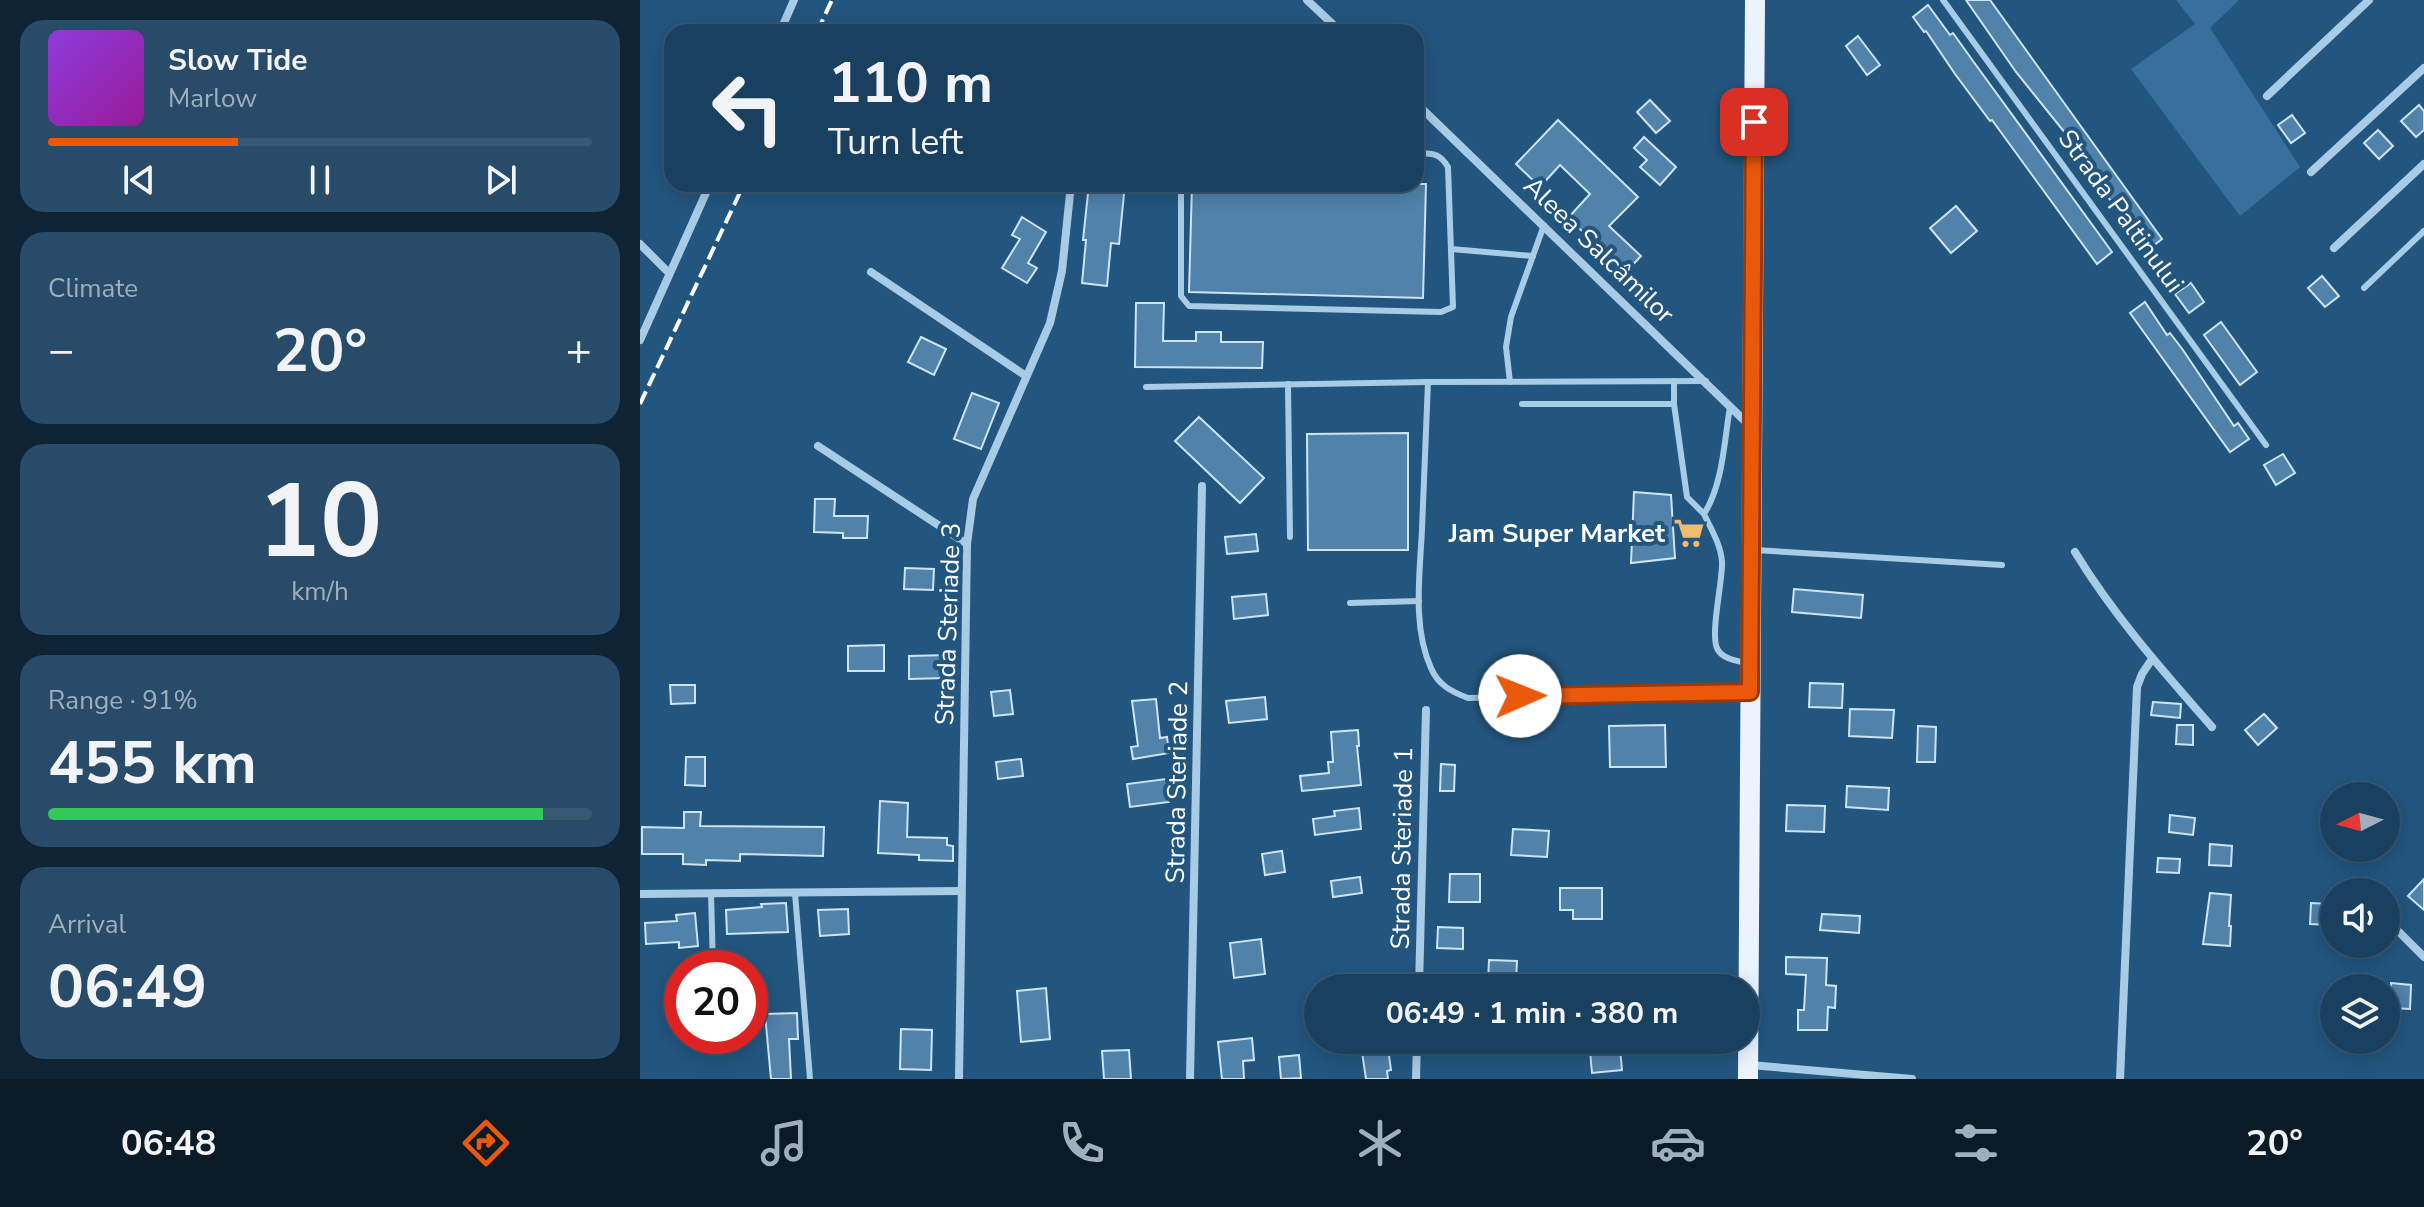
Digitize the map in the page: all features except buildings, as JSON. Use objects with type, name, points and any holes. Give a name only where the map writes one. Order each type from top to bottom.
[{"type":"main road","points":[[1749,1072],[1755,0]]},
{"type":"street","points":[[784,24],[794,0]]},
{"type":"street","points":[[1307,0],[1332,24]]},
{"type":"street","points":[[2267,96],[2369,0]]},
{"type":"street","points":[[2311,172],[2424,68]]},
{"type":"street","name":"Aleea Salcâmilor","points":[[1424,111],[1752,427]]},
{"type":"street","points":[[2334,248],[2424,164]]},
{"type":"street","points":[[640,340],[706,192]]},
{"type":"street","name":"Strada Steriade 3","points":[[959,1079],[967,544],[973,499],[1056,304],[1070,192]]},
{"type":"street","points":[[640,244],[669,273]]},
{"type":"street","points":[[871,272],[1026,376]]},
{"type":"street","points":[[818,446],[967,544]]},
{"type":"street","name":"Strada Steriade 2","points":[[1190,1079],[1202,486]]},
{"type":"street","points":[[2075,552],[2100,592],[2152,659],[2212,727]]},
{"type":"street","points":[[2120,1079],[2137,687],[2152,659]]},
{"type":"street","name":"Strada Steriade 1","points":[[1419,974],[1426,710]]},
{"type":"street","points":[[640,894],[961,891]]},
{"type":"street","points":[[2400,933],[2424,957]]},
{"type":"street","points":[[1416,1079],[1417,1054]]},
{"type":"street","points":[[1749,1072],[1912,1079]]},
{"type":"lane","name":"Strada Paltinului","points":[[1943,0],[2266,445]]},
{"type":"lane","points":[[1181,192],[1181,296],[1189,306],[1441,312],[1453,307],[1448,167],[1442,157],[1424,153]]},
{"type":"lane","points":[[1510,382],[1506,347],[1511,317],[1544,225]]},
{"type":"lane","points":[[2364,288],[2424,231]]},
{"type":"lane","points":[[1451,249],[1533,256]]},
{"type":"lane","points":[[1674,381],[1674,404],[1687,497],[1704,514],[1715,535],[1722,559],[1714,634],[1717,650],[1726,657],[1750,664]]},
{"type":"lane","points":[[1146,387],[1706,381]]},
{"type":"lane","points":[[1428,382],[1419,601],[1422,641],[1431,670],[1441,684],[1468,698],[1750,692]]},
{"type":"lane","points":[[1288,384],[1290,537]]},
{"type":"lane","points":[[1522,404],[1674,404]]},
{"type":"lane","points":[[1704,514],[1712,501],[1730,406]]},
{"type":"lane","points":[[1751,550],[2002,565]]},
{"type":"lane","points":[[1350,603],[1419,601]]},
{"type":"lane","points":[[711,893],[713,950]]},
{"type":"lane","points":[[795,893],[810,1079]]},
{"type":"shaded area","points":[[2176,0],[2239,0],[2210,28],[2300,167],[2240,216],[2131,69],[2195,24]]},
{"type":"railway","points":[[821,24],[832,0]]},
{"type":"railway","points":[[640,404],[740,192]]},
{"type":"place","name":"Jam Super Market","points":[[1689,533]]},
{"type":"route","points":[[1520,696],[1750,692],[1754,122]]}]
